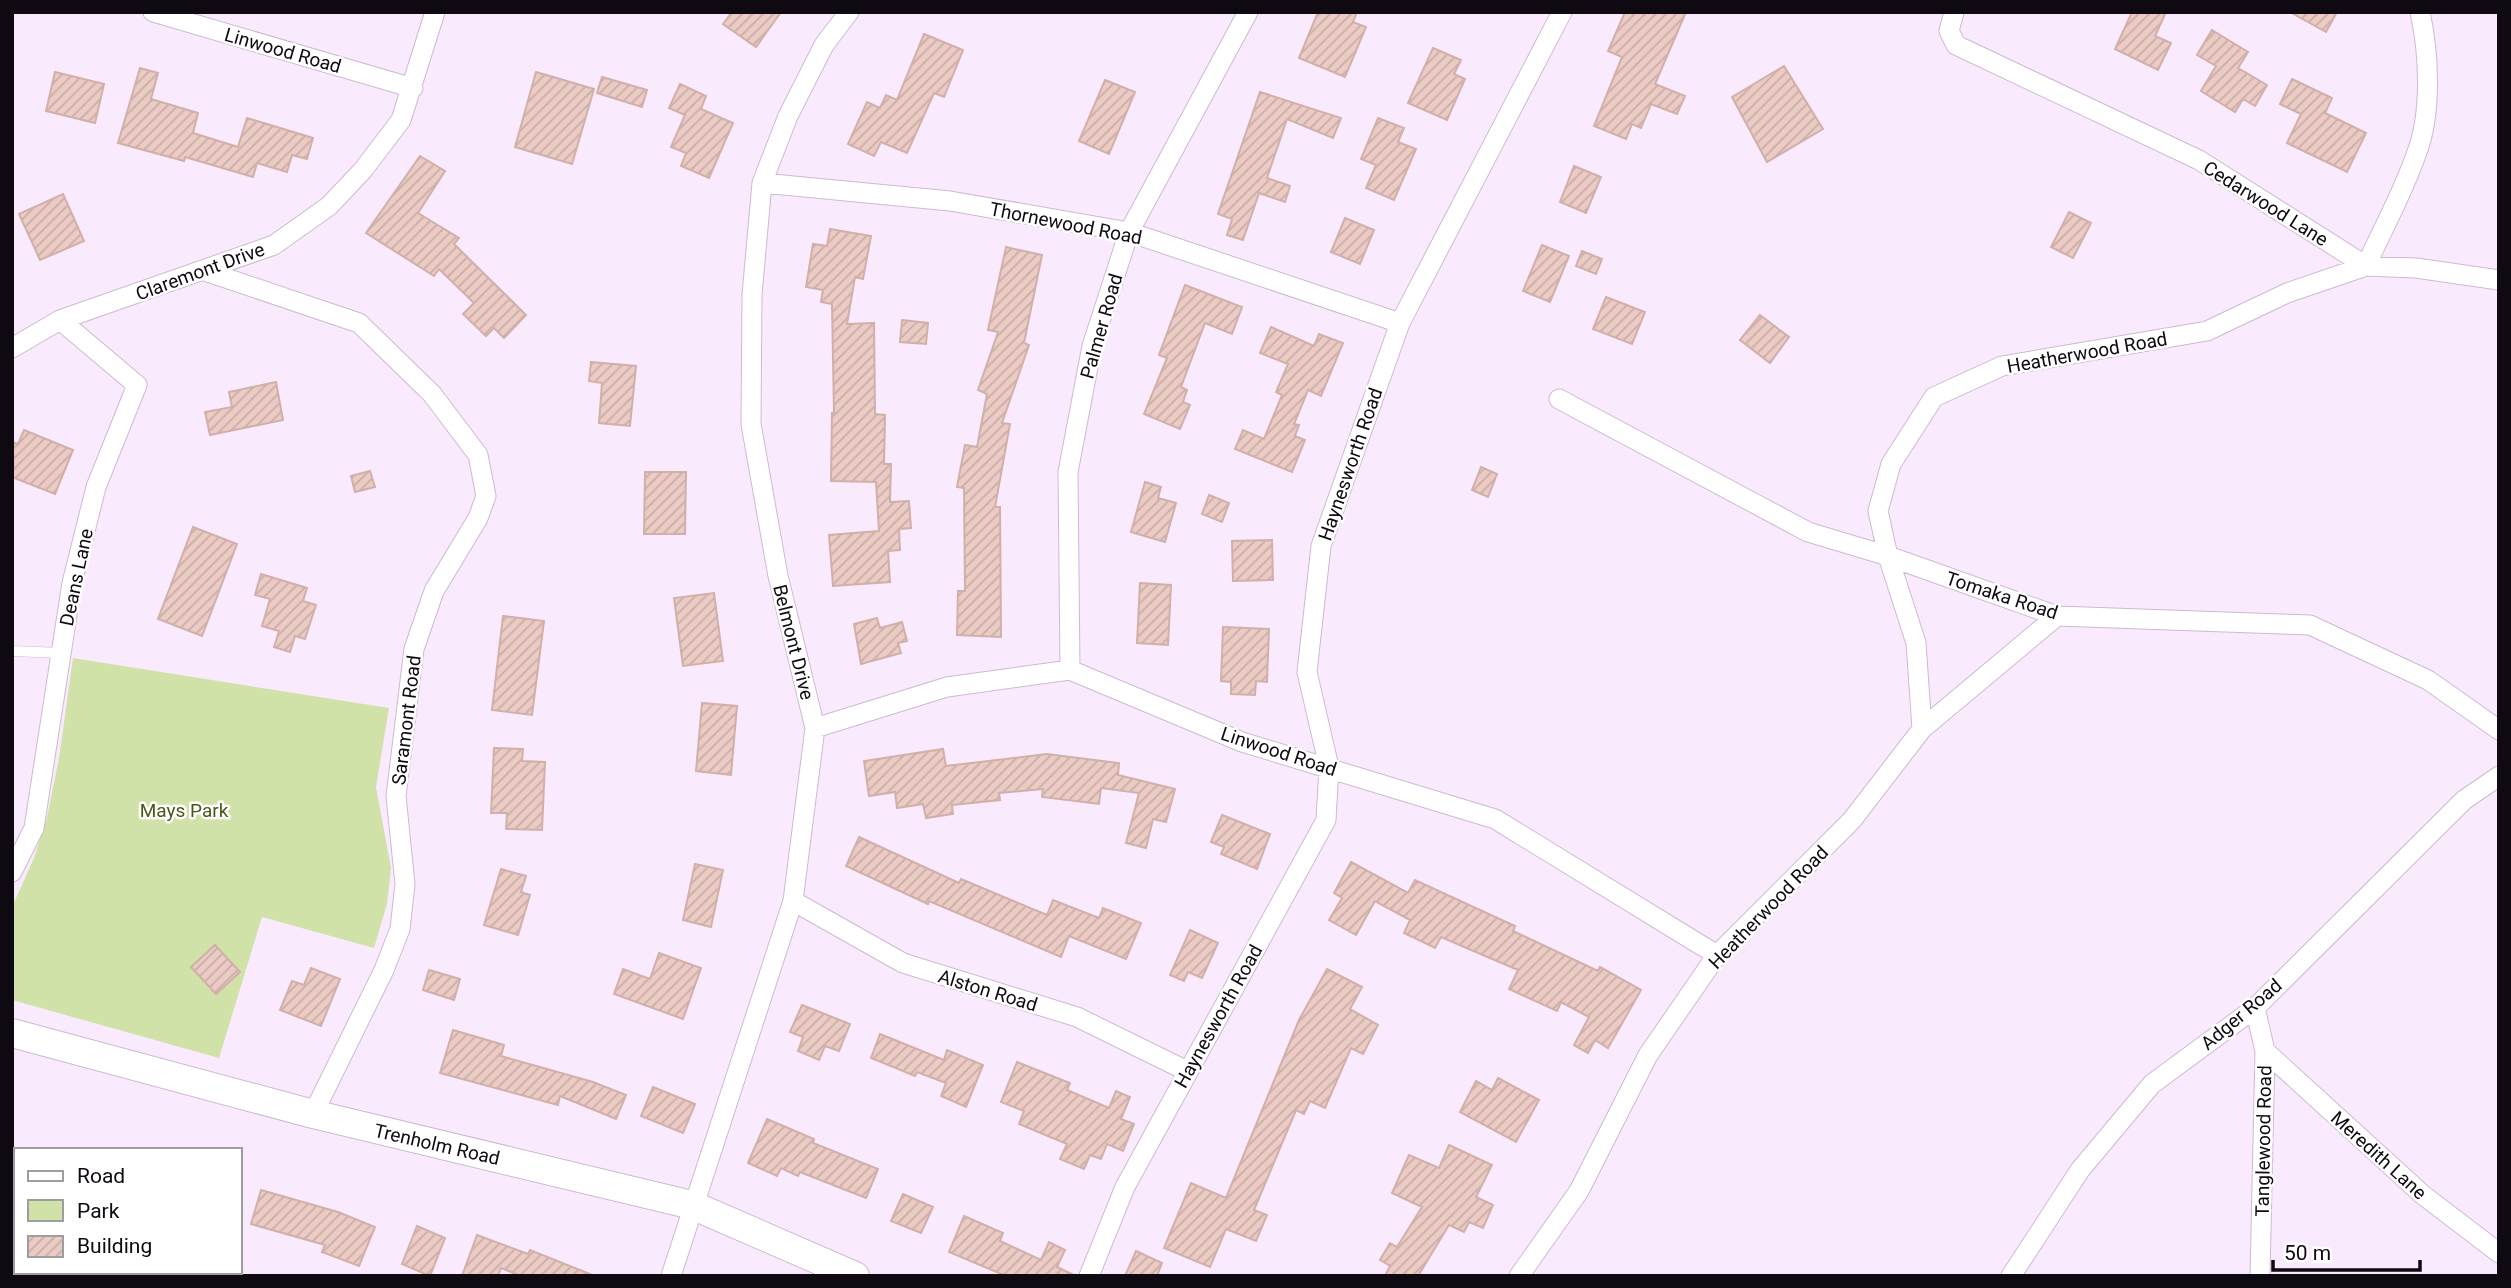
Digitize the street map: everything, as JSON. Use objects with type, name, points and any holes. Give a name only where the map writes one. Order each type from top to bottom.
[{"type":"main road","name":"Trenholm Road","points":[[12,1033],[313,1114],[692,1205],[855,1276]]},
{"type":"street","name":"Linwood Road","points":[[153,12],[413,88]]},
{"type":"street","name":"Claremont Drive","points":[[12,348],[60,320],[274,245],[329,206],[363,170],[401,120],[435,12]]},
{"type":"street","name":"Belmont Drive","points":[[671,1276],[793,901],[815,728],[778,576],[751,424],[752,295],[762,183],[788,116],[824,45],[849,12]]},
{"type":"street","name":"Palmer Road","points":[[1070,670],[1068,472],[1092,346],[1129,232],[1248,12]]},
{"type":"street","name":"Haynesworth Road","points":[[1089,1276],[1125,1187],[1326,820],[1329,767],[1307,672],[1321,546],[1400,323],[1562,12]]},
{"type":"street","name":"Cedarwood Lane","points":[[1954,12],[1948,31],[1956,44],[2199,160],[2366,266]]},
{"type":"street","points":[[2366,266],[2418,150],[2428,86],[2425,36],[2420,12]]},
{"type":"street","name":"Thornewood Road","points":[[762,183],[950,201],[1129,232],[1400,323]]},
{"type":"street","name":"Heatherwood Road","points":[[1922,729],[1916,643],[1888,556],[1878,511],[1891,464],[1934,397],[2002,366],[2207,331],[2287,293],[2366,266],[2416,268],[2499,280]]},
{"type":"street","name":"Saramont Road","points":[[205,271],[359,323],[432,394],[478,455],[486,496],[478,518],[434,591],[414,649],[396,796],[405,884],[400,929],[384,970],[313,1114]]},
{"type":"street","name":"Deans Lane","points":[[12,872],[34,828],[72,583],[96,487],[137,385],[60,320]]},
{"type":"street","name":"Tomaka Road","points":[[1559,400],[1808,532],[1888,556],[2057,616],[2310,625],[2428,680],[2499,730]]},
{"type":"street","name":"Heatherwood Road","points":[[1519,1276],[1579,1191],[1648,1055],[1717,955],[1852,820],[1922,729],[2057,616]]},
{"type":"street","name":"Linwood Road","points":[[1070,670],[1242,742],[1494,819],[1717,955]]},
{"type":"street","points":[[815,728],[947,687],[1070,670]]},
{"type":"street","name":"Adger Road","points":[[2011,1276],[2080,1170],[2152,1084],[2255,1008],[2464,800],[2499,776]]},
{"type":"street","name":"Alston Road","points":[[793,901],[903,963],[1077,1017],[1187,1071]]},
{"type":"street","name":"Tanglewood Road","points":[[2255,1008],[2264,1051],[2260,1276]]},
{"type":"street","name":"Meredith Lane","points":[[2264,1051],[2423,1195],[2499,1253]]},
{"type":"lane","points":[[12,650],[61,653]]},
{"type":"green space","name":"Mays Park","points":[[73,658],[389,708],[376,787],[391,868],[387,904],[374,948],[262,917],[219,1058],[12,1000],[12,907],[34,858],[47,817],[59,758]]},
{"type":"building","points":[[732,12],[781,12],[756,47],[723,24]]},
{"type":"building","points":[[1318,12],[1357,12],[1353,22],[1366,27],[1345,77],[1299,58]]},
{"type":"building","points":[[1625,12],[1686,12],[1655,84],[1685,96],[1677,114],[1651,104],[1641,128],[1632,124],[1626,139],[1594,126],[1622,57],[1608,51]]},
{"type":"building","points":[[2132,12],[2166,12],[2155,36],[2171,43],[2158,70],[2115,49]]},
{"type":"building","points":[[2290,12],[2337,12],[2326,32]]},
{"type":"building","points":[[2212,30],[2248,52],[2238,68],[2267,85],[2255,106],[2243,99],[2235,112],[2201,91],[2216,66],[2197,55]]},
{"type":"building","points":[[924,34],[963,50],[944,97],[934,93],[907,153],[881,142],[874,156],[848,144],[867,102],[880,108],[886,95],[897,100]]},
{"type":"building","points":[[1433,48],[1461,60],[1454,74],[1465,79],[1447,120],[1408,103]]},
{"type":"building","points":[[1784,66],[1823,129],[1767,162],[1732,97]]},
{"type":"building","points":[[140,68],[158,73],[151,99],[198,113],[193,133],[238,147],[247,118],[313,138],[307,159],[292,155],[287,172],[257,163],[253,177],[185,157],[184,161],[118,143]]},
{"type":"building","points":[[55,72],[104,84],[95,123],[46,111]]},
{"type":"building","points":[[536,72],[594,89],[572,164],[515,147]]},
{"type":"building","points":[[602,77],[647,90],[642,107],[597,93]]},
{"type":"building","points":[[2292,79],[2332,98],[2325,113],[2366,133],[2347,172],[2287,143],[2301,114],[2280,104]]},
{"type":"building","points":[[1105,80],[1135,92],[1109,154],[1079,141]]},
{"type":"building","points":[[680,84],[706,96],[701,109],[733,123],[709,178],[681,166],[686,153],[671,147],[685,115],[669,108]]},
{"type":"building","points":[[1260,92],[1341,118],[1333,138],[1287,119],[1267,178],[1290,186],[1285,202],[1259,193],[1243,240],[1227,235],[1232,219],[1218,214]]},
{"type":"building","points":[[1378,118],[1404,128],[1398,142],[1416,149],[1394,200],[1366,188],[1376,165],[1361,159]]},
{"type":"building","points":[[420,156],[445,171],[418,213],[459,238],[454,244],[526,315],[504,338],[494,328],[486,336],[463,314],[474,303],[439,269],[434,276],[366,233]]},
{"type":"building","points":[[1574,166],[1601,177],[1586,213],[1560,202]]},
{"type":"building","points":[[63,194],[84,241],[40,260],[19,214]]},
{"type":"building","points":[[2069,212],[2091,223],[2073,258],[2051,247]]},
{"type":"building","points":[[1345,218],[1374,230],[1360,264],[1331,252]]},
{"type":"building","points":[[830,229],[871,236],[863,279],[855,277],[847,324],[874,323],[875,414],[885,415],[884,464],[891,464],[890,502],[909,501],[911,528],[899,529],[900,550],[888,551],[890,582],[833,586],[829,535],[879,531],[876,482],[831,481],[834,413],[832,304],[821,302],[823,290],[806,287],[813,244],[827,246]]},
{"type":"building","points":[[1542,245],[1569,256],[1550,302],[1523,291]]},
{"type":"building","points":[[1006,247],[1042,255],[1024,343],[1029,345],[1002,423],[1010,424],[995,507],[1000,507],[1001,637],[957,635],[958,591],[965,591],[964,488],[957,487],[965,445],[977,447],[987,394],[978,390],[998,332],[988,330]]},
{"type":"building","points":[[1582,251],[1602,259],[1596,274],[1576,266]]},
{"type":"building","points":[[1185,285],[1242,307],[1232,334],[1205,323],[1181,387],[1187,390],[1183,402],[1190,405],[1180,429],[1144,414],[1167,358],[1159,355]]},
{"type":"building","points":[[1606,297],[1645,312],[1632,344],[1593,329]]},
{"type":"building","points":[[1760,315],[1789,337],[1770,363],[1740,340]]},
{"type":"building","points":[[902,320],[928,323],[926,344],[900,342]]},
{"type":"building","points":[[1271,327],[1314,346],[1319,334],[1343,343],[1321,396],[1308,390],[1294,424],[1299,425],[1295,436],[1305,440],[1292,472],[1235,449],[1243,430],[1264,439],[1282,395],[1276,392],[1288,364],[1260,353]]},
{"type":"building","points":[[591,362],[636,366],[630,426],[599,423],[602,383],[589,381]]},
{"type":"building","points":[[276,382],[283,420],[210,435],[205,412],[232,407],[229,392]]},
{"type":"building","points":[[24,430],[73,450],[55,494],[12,477],[12,442],[18,444]]},
{"type":"building","points":[[1481,467],[1497,474],[1488,497],[1472,490]]},
{"type":"building","points":[[370,471],[375,487],[355,492],[351,476]]},
{"type":"building","points":[[645,472],[686,472],[685,534],[644,534]]},
{"type":"building","points":[[1145,482],[1161,487],[1158,498],[1176,503],[1165,542],[1131,532]]},
{"type":"building","points":[[1209,495],[1229,503],[1222,522],[1202,514]]},
{"type":"building","points":[[193,527],[237,544],[202,636],[158,619]]},
{"type":"building","points":[[1272,540],[1273,580],[1233,581],[1232,541]]},
{"type":"building","points":[[261,574],[307,588],[303,601],[316,605],[305,639],[295,636],[290,652],[274,647],[279,631],[262,626],[270,599],[255,595]]},
{"type":"building","points":[[1140,583],[1171,585],[1168,645],[1137,643]]},
{"type":"building","points":[[714,593],[723,661],[683,666],[674,598]]},
{"type":"building","points":[[503,616],[544,621],[532,715],[492,710]]},
{"type":"building","points":[[877,618],[880,628],[902,622],[907,641],[898,643],[901,653],[861,664],[854,624]]},
{"type":"building","points":[[1223,627],[1269,629],[1267,682],[1256,681],[1255,695],[1231,694],[1231,682],[1221,681]]},
{"type":"building","points":[[702,703],[737,706],[731,775],[696,771]]},
{"type":"building","points":[[494,748],[523,749],[522,761],[545,762],[542,830],[506,829],[507,813],[491,813]]},
{"type":"building","points":[[943,749],[946,766],[1047,754],[1119,763],[1118,775],[1175,789],[1166,822],[1153,819],[1146,848],[1126,843],[1139,793],[1101,788],[1099,804],[1042,797],[1043,789],[999,793],[1000,800],[952,805],[953,814],[926,818],[923,804],[897,808],[895,792],[869,796],[864,761]]},
{"type":"building","points":[[1222,815],[1270,834],[1257,869],[1221,854],[1224,847],[1211,842]]},
{"type":"building","points":[[859,837],[959,883],[961,879],[1047,915],[1053,900],[1099,918],[1103,908],[1141,923],[1126,959],[1069,936],[1061,957],[929,901],[928,904],[846,866]]},
{"type":"building","points":[[1351,862],[1408,893],[1415,880],[1515,926],[1513,931],[1598,971],[1600,967],[1641,990],[1608,1048],[1595,1040],[1588,1053],[1574,1045],[1589,1017],[1561,1002],[1557,1011],[1509,989],[1518,970],[1441,937],[1435,948],[1404,933],[1410,920],[1375,901],[1356,935],[1329,920],[1342,898],[1334,893]]},
{"type":"building","points":[[695,864],[723,870],[711,927],[683,920]]},
{"type":"building","points":[[501,869],[526,876],[521,892],[530,895],[518,935],[484,925]]},
{"type":"building","points":[[1190,930],[1218,943],[1202,978],[1188,972],[1184,981],[1170,975]]},
{"type":"building","points":[[215,945],[240,972],[216,994],[191,967]]},
{"type":"building","points":[[659,953],[701,968],[683,1019],[614,994],[623,969],[650,979]]},
{"type":"building","points":[[311,968],[340,979],[321,1026],[280,1010],[292,981],[304,985]]},
{"type":"building","points":[[1327,969],[1362,987],[1350,1009],[1378,1025],[1363,1054],[1351,1048],[1325,1108],[1310,1101],[1304,1114],[1296,1110],[1254,1210],[1267,1215],[1256,1241],[1226,1229],[1210,1267],[1164,1248],[1191,1183],[1226,1198],[1299,1020]]},
{"type":"building","points":[[429,970],[460,979],[454,1000],[423,990]]},
{"type":"building","points":[[802,1005],[850,1024],[839,1051],[825,1046],[819,1060],[798,1051],[803,1037],[790,1032]]},
{"type":"building","points":[[453,1030],[504,1045],[501,1056],[593,1082],[626,1095],[616,1119],[560,1096],[558,1105],[440,1073]]},
{"type":"building","points":[[880,1034],[944,1060],[947,1050],[983,1065],[966,1107],[941,1096],[946,1083],[917,1072],[915,1076],[871,1058]]},
{"type":"building","points":[[1017,1062],[1070,1083],[1067,1090],[1109,1108],[1116,1091],[1130,1097],[1121,1119],[1134,1124],[1123,1151],[1107,1144],[1101,1159],[1090,1155],[1084,1169],[1060,1159],[1067,1144],[1019,1124],[1024,1111],[1001,1102]]},
{"type":"building","points":[[1498,1078],[1539,1100],[1516,1142],[1460,1112],[1476,1081],[1492,1090]]},
{"type":"building","points":[[653,1087],[695,1104],[683,1133],[641,1116]]},
{"type":"building","points":[[767,1119],[814,1139],[813,1143],[878,1169],[866,1198],[800,1172],[798,1176],[781,1168],[777,1176],[748,1163]]},
{"type":"building","points":[[1449,1145],[1492,1165],[1476,1197],[1493,1205],[1483,1228],[1469,1222],[1464,1232],[1449,1225],[1418,1276],[1385,1276],[1390,1266],[1380,1260],[1390,1243],[1397,1247],[1422,1207],[1392,1193],[1409,1155],[1439,1168]]},
{"type":"building","points":[[261,1190],[338,1212],[375,1227],[359,1266],[322,1252],[325,1245],[251,1224]]},
{"type":"building","points":[[903,1194],[933,1207],[921,1233],[891,1221]]},
{"type":"building","points":[[964,1216],[1003,1233],[1000,1241],[1041,1260],[1049,1242],[1065,1250],[1057,1267],[1076,1276],[1006,1276],[949,1252]]},
{"type":"building","points":[[417,1226],[445,1238],[430,1276],[402,1264]]},
{"type":"building","points":[[477,1235],[528,1254],[530,1250],[595,1276],[521,1276],[501,1268],[498,1276],[462,1276]]},
{"type":"building","points":[[1136,1251],[1162,1263],[1157,1276],[1125,1276]]}]
